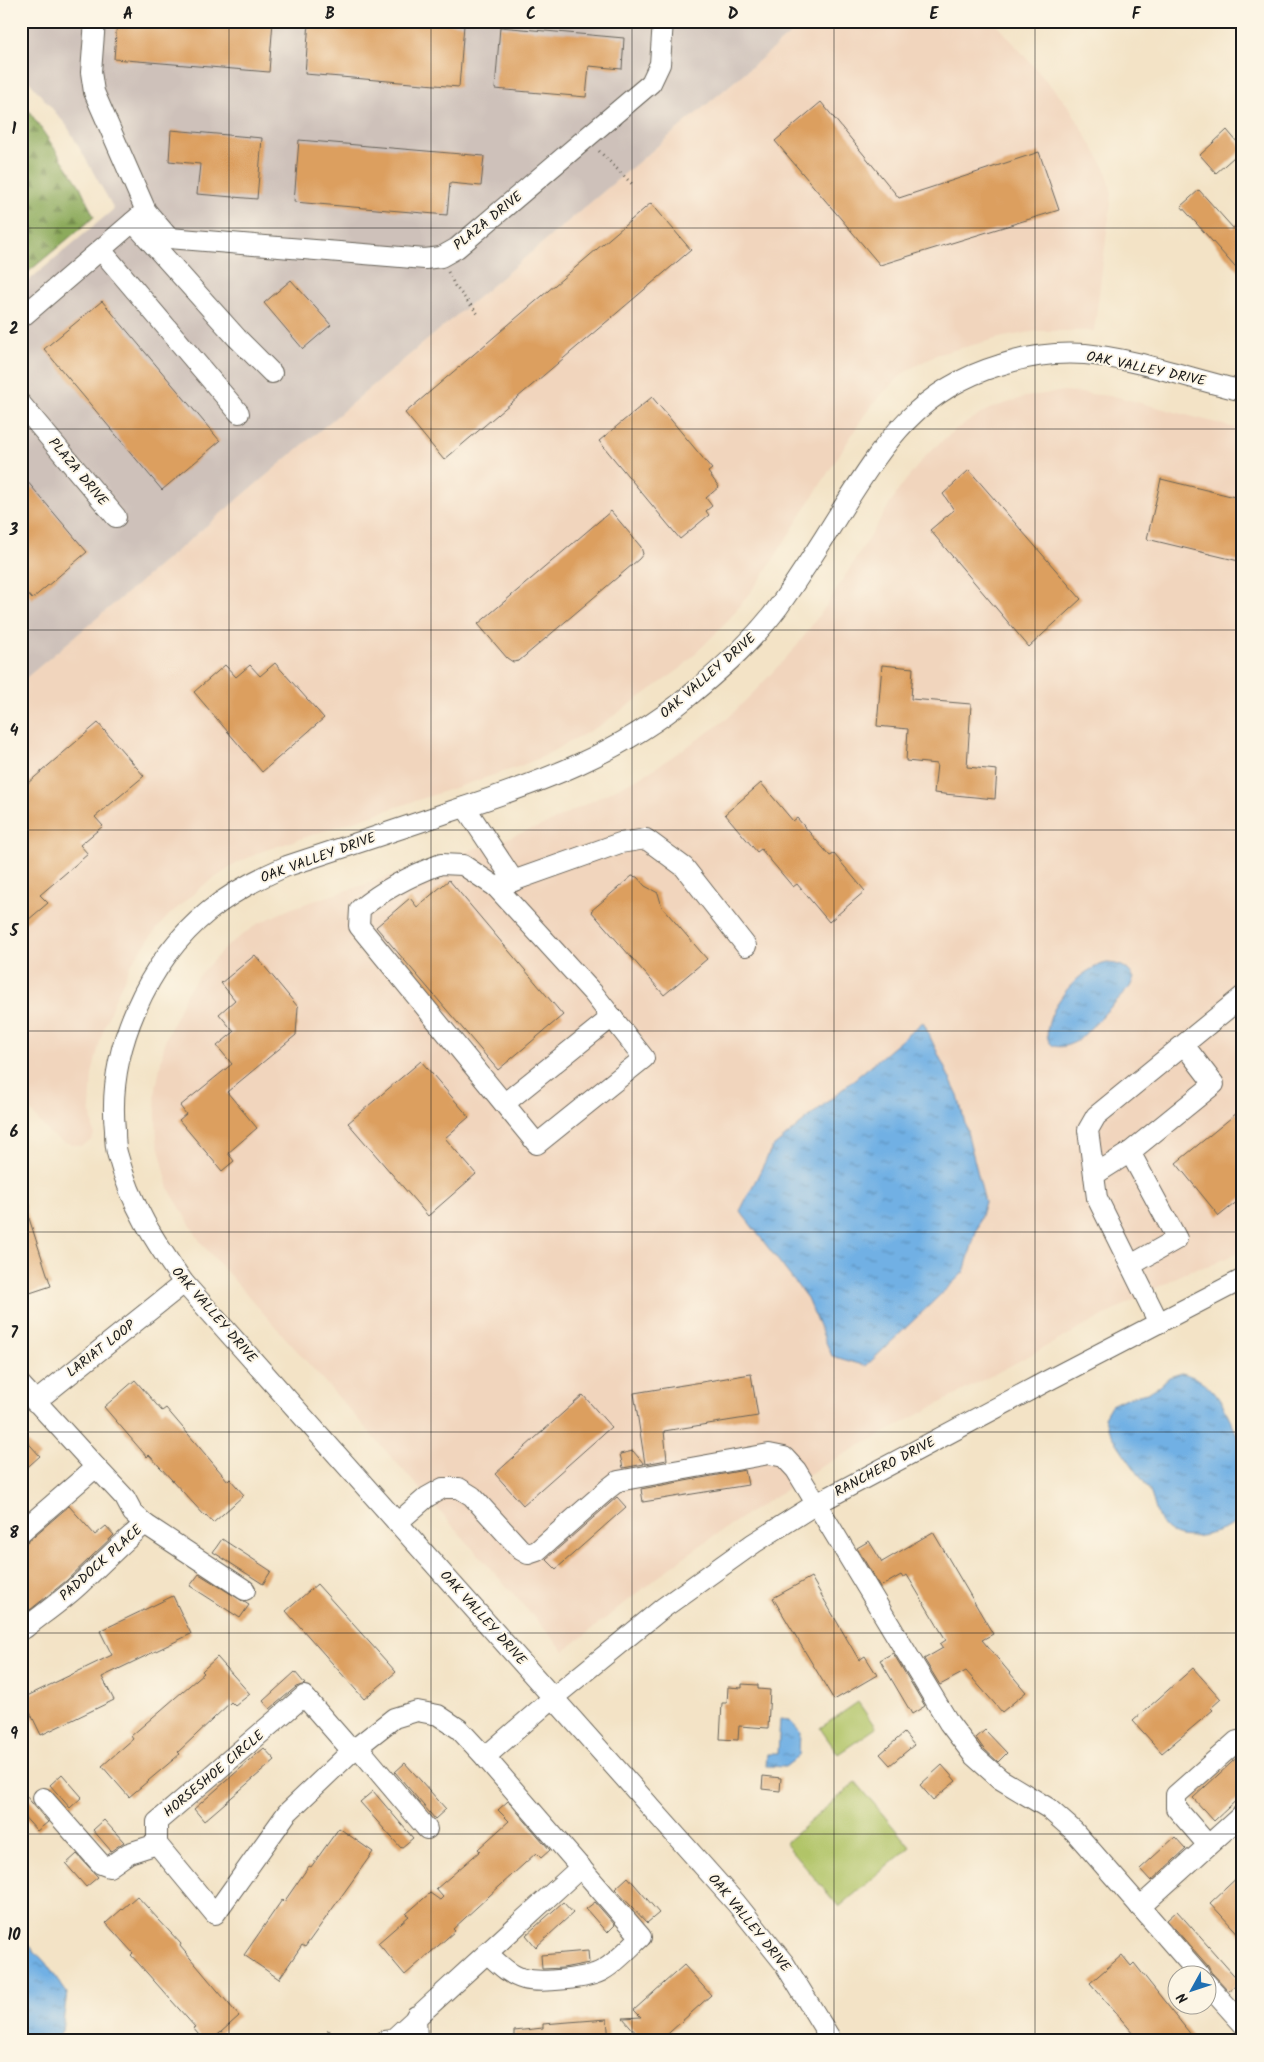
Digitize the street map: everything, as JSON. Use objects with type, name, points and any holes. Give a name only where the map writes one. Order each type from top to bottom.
[{"type":"street","name":"PLAZA DRIVE","points":[[96,21],[92,72],[94,92],[139,216],[169,238],[425,259],[441,257],[457,248],[651,83],[660,64],[663,21]]},
{"type":"street","points":[[21,318],[139,216],[236,338],[272,373]]},
{"type":"street","points":[[101,250],[239,413]]},
{"type":"street","name":"OAK VALLEY DRIVE","points":[[832,2041],[784,1963],[736,1903],[184,1283],[151,1237],[130,1195],[117,1154],[113,1110],[118,1066],[130,1021],[147,987],[181,939],[207,912],[232,893],[256,879],[287,866],[526,787],[586,762],[648,728],[689,697],[754,637],[777,608],[822,542],[876,456],[891,437],[908,417],[930,399],[954,384],[985,369],[1018,359],[1041,355],[1085,354],[1113,359],[1243,391]]},
{"type":"street","name":"PLAZA DRIVE","points":[[21,404],[116,517]]},
{"type":"street","points":[[465,807],[505,884],[644,1058],[537,1144],[359,926],[360,909],[372,899],[418,873],[441,864],[464,865],[505,884],[620,843],[646,839],[684,867],[746,946]]},
{"type":"street","points":[[1159,1323],[1097,1198],[1088,1130],[1096,1116],[1243,996]]},
{"type":"street","points":[[505,1103],[612,1017]]},
{"type":"street","points":[[1094,1175],[1130,1152],[1214,1084],[1184,1045]]},
{"type":"street","points":[[1130,1152],[1177,1239],[1131,1265]]},
{"type":"street","name":"RANCHERO DRIVE","points":[[554,1697],[663,1608],[706,1576],[816,1504],[1243,1279]]},
{"type":"street","name":"LARIAT LOOP","points":[[35,1402],[184,1283]]},
{"type":"street","points":[[21,1384],[35,1402]]},
{"type":"street","name":"PADDOCK PLACE","points":[[21,1629],[25,1628],[78,1586],[124,1540],[145,1524],[133,1513],[124,1498],[35,1402]]},
{"type":"street","points":[[397,1523],[427,1496],[443,1488],[459,1488],[472,1496],[521,1550],[528,1554],[537,1551],[618,1481],[769,1454],[784,1457],[796,1470],[949,1723],[974,1756],[1000,1779],[1048,1808],[1074,1831],[1190,1964]]},
{"type":"street","points":[[21,1532],[96,1467]]},
{"type":"street","points":[[145,1524],[245,1590]]},
{"type":"street","name":"HORSESHOE CIRCLE","points":[[157,1844],[157,1822],[304,1696],[355,1749]]},
{"type":"street","points":[[485,1757],[554,1697]]},
{"type":"street","points":[[44,1798],[101,1864],[109,1867],[130,1853],[157,1844],[215,1914],[287,1813],[355,1749],[394,1718],[417,1711],[438,1715],[459,1729],[485,1757],[641,1937],[604,1970],[589,1976],[557,1980],[524,1979],[508,1971],[487,1953]]},
{"type":"street","points":[[1208,1845],[1176,1808],[1176,1795],[1237,1741],[1243,1740]]},
{"type":"street","points":[[355,1749],[427,1829]]},
{"type":"street","points":[[1140,1907],[1243,1814]]},
{"type":"street","points":[[384,2041],[392,2040],[580,1867]]},
{"type":"street","points":[[1216,1994],[1243,2024]]},
{"type":"street","points":[[416,2016],[417,2041]]},
{"type":"path","points":[[587,138],[632,184]]},
{"type":"path","points":[[441,257],[455,286],[478,314]]},
{"type":"path","points":[[328,2041],[329,2029]]},
{"type":"shaded area","points":[[21,21],[806,21],[21,682],[21,287],[114,209],[67,126],[21,72]]},
{"type":"shaded area","points":[[806,21],[994,21],[1070,108],[1106,170],[1112,194],[1094,331],[1037,331],[1003,337],[935,355],[905,372],[879,397],[865,414],[762,577],[726,623],[680,669],[599,726],[542,757],[515,768],[263,851],[237,863],[200,888],[169,915],[151,936],[131,964],[114,1001],[101,1037],[92,1074],[90,1107],[94,1135],[91,1141],[81,1146],[63,1142],[50,1134],[21,1100],[21,682]]},
{"type":"shaded area","points":[[1064,391],[1118,397],[1243,430],[1243,1250],[1214,1264],[1188,1271],[822,1466],[681,1559],[564,1651],[201,1243],[169,1189],[157,1140],[155,1094],[165,1041],[187,992],[203,971],[228,945],[259,923],[292,908],[546,824],[646,774],[728,718],[796,647],[828,603],[900,488],[927,454],[956,429],[989,409],[1025,397]]},
{"type":"green space","points":[[21,99],[80,186],[94,217],[21,278]]},
{"type":"green space","points":[[858,1702],[876,1728],[838,1754],[820,1728]]},
{"type":"green space","points":[[856,1782],[910,1847],[839,1907],[785,1843]]},
{"type":"water","points":[[1107,963],[1119,965],[1129,971],[1134,978],[1130,987],[1079,1040],[1061,1047],[1050,1044],[1047,1033],[1050,1018],[1059,1001],[1071,985],[1088,971]]},
{"type":"water","points":[[923,1022],[958,1096],[985,1202],[964,1272],[866,1366],[832,1356],[807,1298],[740,1211],[772,1148]]},
{"type":"water","points":[[1182,1373],[1205,1383],[1213,1391],[1225,1408],[1240,1441],[1243,1443],[1243,1519],[1212,1533],[1188,1537],[1176,1535],[1167,1530],[1160,1521],[1148,1488],[1118,1444],[1104,1417],[1111,1405],[1126,1398],[1147,1393],[1158,1387],[1169,1377]]},
{"type":"water","points":[[780,1719],[789,1720],[800,1732],[799,1756],[785,1767],[766,1766],[767,1754],[778,1754]]},
{"type":"water","points":[[21,1937],[45,1962],[67,1993],[62,2030],[56,2041],[21,2041]]},
{"type":"building","points":[[117,21],[273,21],[269,72],[114,59]]},
{"type":"building","points":[[309,21],[417,21],[464,25],[459,87],[305,74]]},
{"type":"building","points":[[500,27],[624,38],[622,69],[589,66],[586,97],[495,89]]},
{"type":"building","points":[[821,102],[899,198],[1039,152],[1059,210],[880,265],[775,141]]},
{"type":"building","points":[[171,130],[262,138],[257,199],[197,194],[200,164],[169,161]]},
{"type":"building","points":[[1227,130],[1243,149],[1216,173],[1200,155]]},
{"type":"building","points":[[299,140],[484,156],[481,186],[450,183],[447,215],[294,202]]},
{"type":"building","points":[[1199,190],[1233,228],[1243,219],[1243,276],[1181,206]]},
{"type":"building","points":[[651,203],[691,250],[444,460],[405,413]]},
{"type":"building","points":[[291,280],[331,325],[303,349],[264,303]]},
{"type":"building","points":[[102,301],[220,441],[162,490],[44,349]]},
{"type":"building","points":[[652,397],[712,469],[708,472],[719,487],[706,498],[712,506],[706,511],[709,515],[680,539],[599,441]]},
{"type":"building","points":[[969,470],[1081,599],[1029,647],[930,530],[954,510],[943,494]]},
{"type":"building","points":[[21,474],[87,552],[32,599],[21,587]]},
{"type":"building","points":[[1161,479],[1243,499],[1243,562],[1147,539]]},
{"type":"building","points":[[611,511],[641,547],[643,554],[519,661],[513,662],[507,658],[478,624]]},
{"type":"building","points":[[275,663],[324,718],[262,772],[194,692],[225,665],[236,677],[250,665],[260,676]]},
{"type":"building","points":[[882,665],[913,668],[911,699],[971,704],[967,767],[997,770],[995,799],[934,793],[937,764],[906,761],[908,729],[877,726]]},
{"type":"building","points":[[98,723],[144,776],[95,817],[103,826],[80,845],[88,854],[40,895],[48,903],[21,926],[21,789]]},
{"type":"building","points":[[761,783],[793,821],[797,818],[830,856],[834,854],[865,891],[829,922],[797,884],[793,887],[761,849],[757,852],[725,814]]},
{"type":"building","points":[[632,876],[637,877],[645,886],[658,893],[662,907],[707,959],[664,995],[591,911]]},
{"type":"building","points":[[449,880],[563,1015],[498,1070],[376,927],[410,898],[417,907]]},
{"type":"building","points":[[255,955],[298,1007],[296,1035],[227,1092],[257,1128],[228,1153],[234,1161],[222,1171],[179,1120],[186,1114],[180,1106],[232,1064],[217,1046],[234,1032],[219,1014],[235,1000],[221,983]]},
{"type":"building","points":[[421,1061],[469,1117],[445,1138],[476,1174],[428,1216],[348,1123]]},
{"type":"building","points":[[1243,1108],[1243,1197],[1219,1216],[1176,1163]]},
{"type":"building","points":[[21,1203],[24,1203],[51,1286],[21,1296]]},
{"type":"building","points":[[751,1374],[758,1416],[664,1431],[667,1460],[645,1464],[634,1393]]},
{"type":"building","points":[[135,1380],[162,1411],[166,1408],[228,1481],[230,1479],[244,1495],[213,1523],[149,1455],[147,1457],[104,1407]]},
{"type":"building","points":[[583,1395],[611,1427],[523,1505],[495,1474]]},
{"type":"building","points":[[21,1435],[40,1456],[21,1473]]},
{"type":"building","points":[[633,1451],[644,1464],[623,1468],[620,1454]]},
{"type":"building","points":[[745,1470],[748,1485],[643,1502],[641,1489]]},
{"type":"building","points":[[617,1497],[626,1507],[556,1569],[546,1559]]},
{"type":"building","points":[[69,1506],[95,1535],[106,1526],[114,1535],[66,1581],[30,1610],[21,1600],[21,1547]]},
{"type":"building","points":[[933,1532],[993,1634],[982,1640],[1026,1692],[1002,1712],[966,1671],[940,1685],[924,1659],[943,1648],[940,1644],[946,1640],[907,1575],[903,1578],[901,1575],[880,1587],[857,1548],[869,1541],[882,1562]]},
{"type":"building","points":[[222,1539],[271,1571],[263,1584],[213,1552]]},
{"type":"building","points":[[199,1574],[249,1605],[240,1618],[190,1586]]},
{"type":"building","points":[[811,1577],[859,1660],[865,1656],[877,1675],[834,1700],[773,1598]]},
{"type":"building","points":[[317,1584],[396,1672],[364,1699],[286,1611]]},
{"type":"building","points":[[173,1596],[191,1634],[102,1677],[114,1700],[41,1735],[23,1698],[112,1655],[100,1631]]},
{"type":"building","points":[[893,1653],[925,1706],[912,1714],[880,1660]]},
{"type":"building","points":[[217,1657],[250,1694],[235,1706],[231,1702],[178,1752],[180,1754],[129,1797],[102,1766],[133,1739],[131,1736],[204,1673],[202,1671]]},
{"type":"building","points":[[1193,1668],[1221,1699],[1211,1708],[1213,1710],[1162,1753],[1133,1721]]},
{"type":"building","points":[[295,1672],[305,1684],[296,1687],[270,1709],[263,1701]]},
{"type":"building","points":[[742,1684],[758,1685],[758,1689],[770,1690],[768,1728],[739,1726],[738,1740],[720,1739],[722,1703],[727,1703],[728,1687],[742,1688]]},
{"type":"building","points":[[985,1730],[1007,1753],[998,1762],[983,1748],[976,1738]]},
{"type":"building","points":[[904,1733],[914,1745],[890,1765],[880,1754]]},
{"type":"building","points":[[264,1748],[275,1760],[204,1821],[194,1809]]},
{"type":"building","points":[[1243,1752],[1243,1794],[1214,1821],[1193,1798]]},
{"type":"building","points":[[405,1763],[446,1809],[435,1819],[395,1772]]},
{"type":"building","points":[[942,1765],[956,1781],[933,1800],[920,1785]]},
{"type":"building","points":[[62,1774],[82,1797],[70,1808],[50,1785]]},
{"type":"building","points":[[763,1776],[781,1778],[780,1791],[762,1789]]},
{"type":"building","points":[[21,1790],[48,1822],[37,1831],[21,1813]]},
{"type":"building","points":[[373,1791],[413,1838],[401,1848],[360,1802]]},
{"type":"building","points":[[508,1801],[550,1850],[541,1858],[536,1853],[453,1929],[455,1931],[405,1975],[378,1943],[409,1916],[406,1914],[430,1893],[440,1900],[443,1897],[436,1889],[480,1851],[478,1849],[509,1821],[498,1810]]},
{"type":"building","points":[[104,1820],[124,1842],[111,1851],[93,1830]]},
{"type":"building","points":[[339,1828],[373,1852],[305,1947],[302,1945],[279,1979],[244,1955],[282,1900],[284,1902]]},
{"type":"building","points":[[1175,1837],[1186,1849],[1151,1881],[1140,1869]]},
{"type":"building","points":[[77,1854],[98,1877],[86,1887],[66,1864]]},
{"type":"building","points":[[1243,1872],[1243,1939],[1210,1903]]},
{"type":"building","points":[[628,1877],[659,1913],[647,1923],[615,1889]]},
{"type":"building","points":[[137,1896],[181,1944],[180,1946],[239,2016],[211,2041],[204,2041],[193,2028],[195,2027],[131,1955],[133,1953],[106,1923]]},
{"type":"building","points":[[563,1902],[573,1913],[536,1947],[526,1935]]},
{"type":"building","points":[[595,1902],[615,1925],[607,1933],[586,1909]]},
{"type":"building","points":[[1177,1911],[1240,1982],[1229,1991],[1216,1977],[1216,1964],[1206,1964],[1167,1920]]},
{"type":"building","points":[[588,1951],[589,1963],[563,1968],[542,1969],[541,1955]]},
{"type":"building","points":[[1122,1955],[1131,1966],[1134,1963],[1166,2003],[1166,2014],[1175,2014],[1196,2041],[1140,2041],[1090,1983]]},
{"type":"building","points":[[684,1965],[711,1995],[660,2041],[643,2041],[623,2018],[641,2017],[634,2010]]},
{"type":"building","points":[[607,2019],[609,2041],[514,2041],[514,2031],[543,2028],[543,2024]]}]
